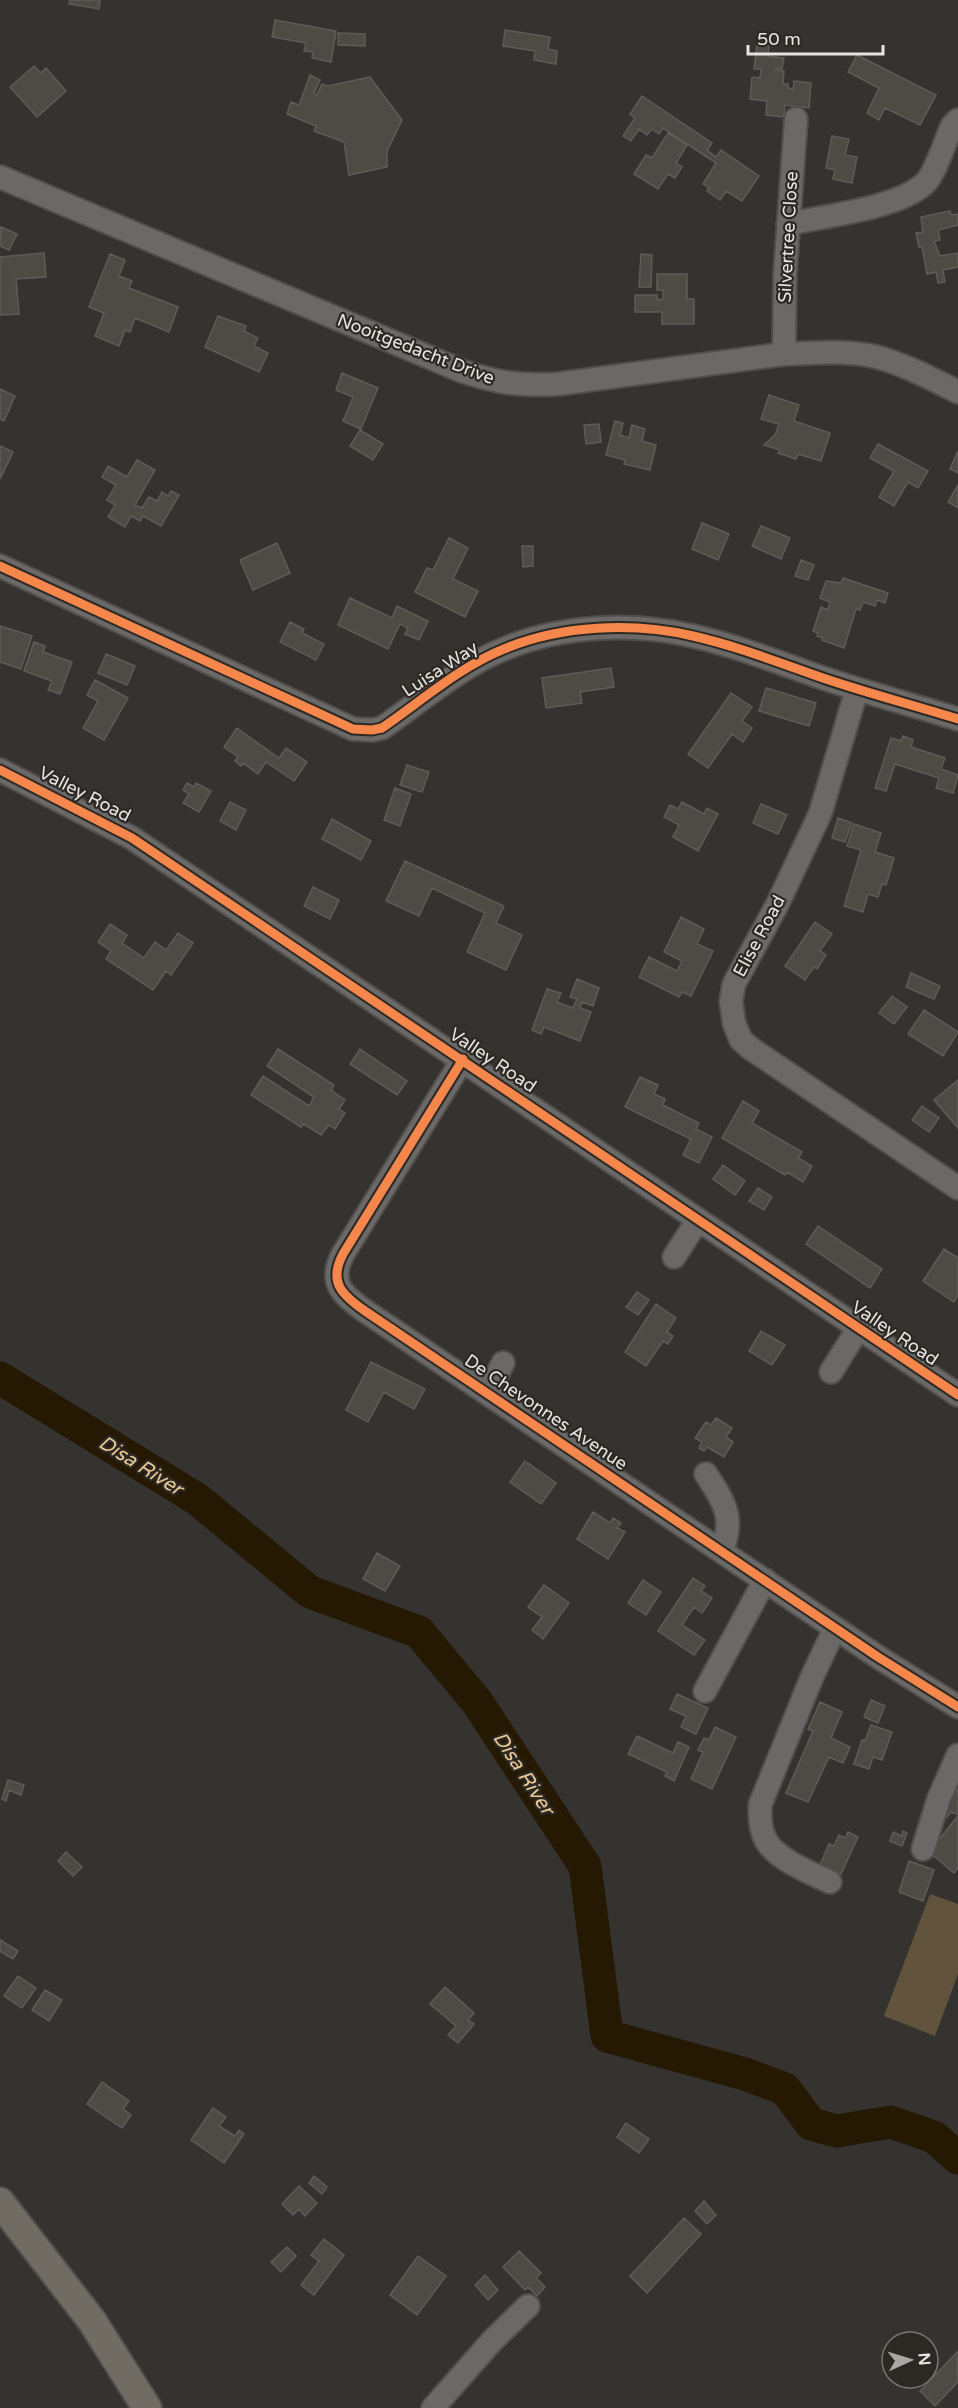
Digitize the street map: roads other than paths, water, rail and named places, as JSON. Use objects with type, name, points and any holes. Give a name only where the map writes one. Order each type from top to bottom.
[{"type":"main road","points":[[0,2202],[92,2321],[147,2408]]},
{"type":"street","name":"Silvertree Close","points":[[784,354],[788,224],[796,119]]},
{"type":"street","points":[[788,224],[890,202],[916,190],[928,180],[952,126],[958,120]]},
{"type":"street","name":"Nooitgedacht Drive","points":[[0,177],[491,381],[520,386],[558,384],[784,354],[821,352],[876,357],[914,370],[958,392]]},
{"type":"street","name":"Luisa Way","points":[[0,566],[353,729],[382,728],[480,660],[504,649],[524,642],[572,632],[614,628],[657,630],[692,635],[857,689],[958,719]]},
{"type":"street","name":"Elise Road","points":[[857,689],[820,814],[777,905],[734,984],[731,1001],[734,1023],[741,1040],[750,1048],[958,1188]]},
{"type":"street","name":"Valley Road","points":[[0,770],[132,838],[463,1059],[958,1395]]},
{"type":"street","name":"De Chevonnes Avenue","points":[[463,1059],[337,1265],[336,1277],[342,1291],[356,1304],[835,1628],[958,1707]]},
{"type":"street","points":[[674,1257],[698,1220]]},
{"type":"street","points":[[831,1372],[858,1329]]},
{"type":"street","points":[[488,1393],[502,1363]]},
{"type":"street","points":[[706,1474],[723,1502],[729,1518],[727,1539],[722,1550]]},
{"type":"street","points":[[705,1691],[765,1580]]},
{"type":"street","points":[[830,1882],[798,1868],[767,1842],[760,1822],[760,1805],[807,1687],[835,1628]]},
{"type":"street","points":[[923,1849],[939,1798],[958,1755]]},
{"type":"street","points":[[433,2408],[492,2341],[528,2306]]},
{"type":"waterway","name":"Disa River","points":[[0,1378],[197,1499],[310,1592],[419,1632],[477,1702],[585,1866],[607,2036],[745,2074],[785,2089],[811,2124],[837,2131],[891,2122],[934,2137],[958,2158]]}]
